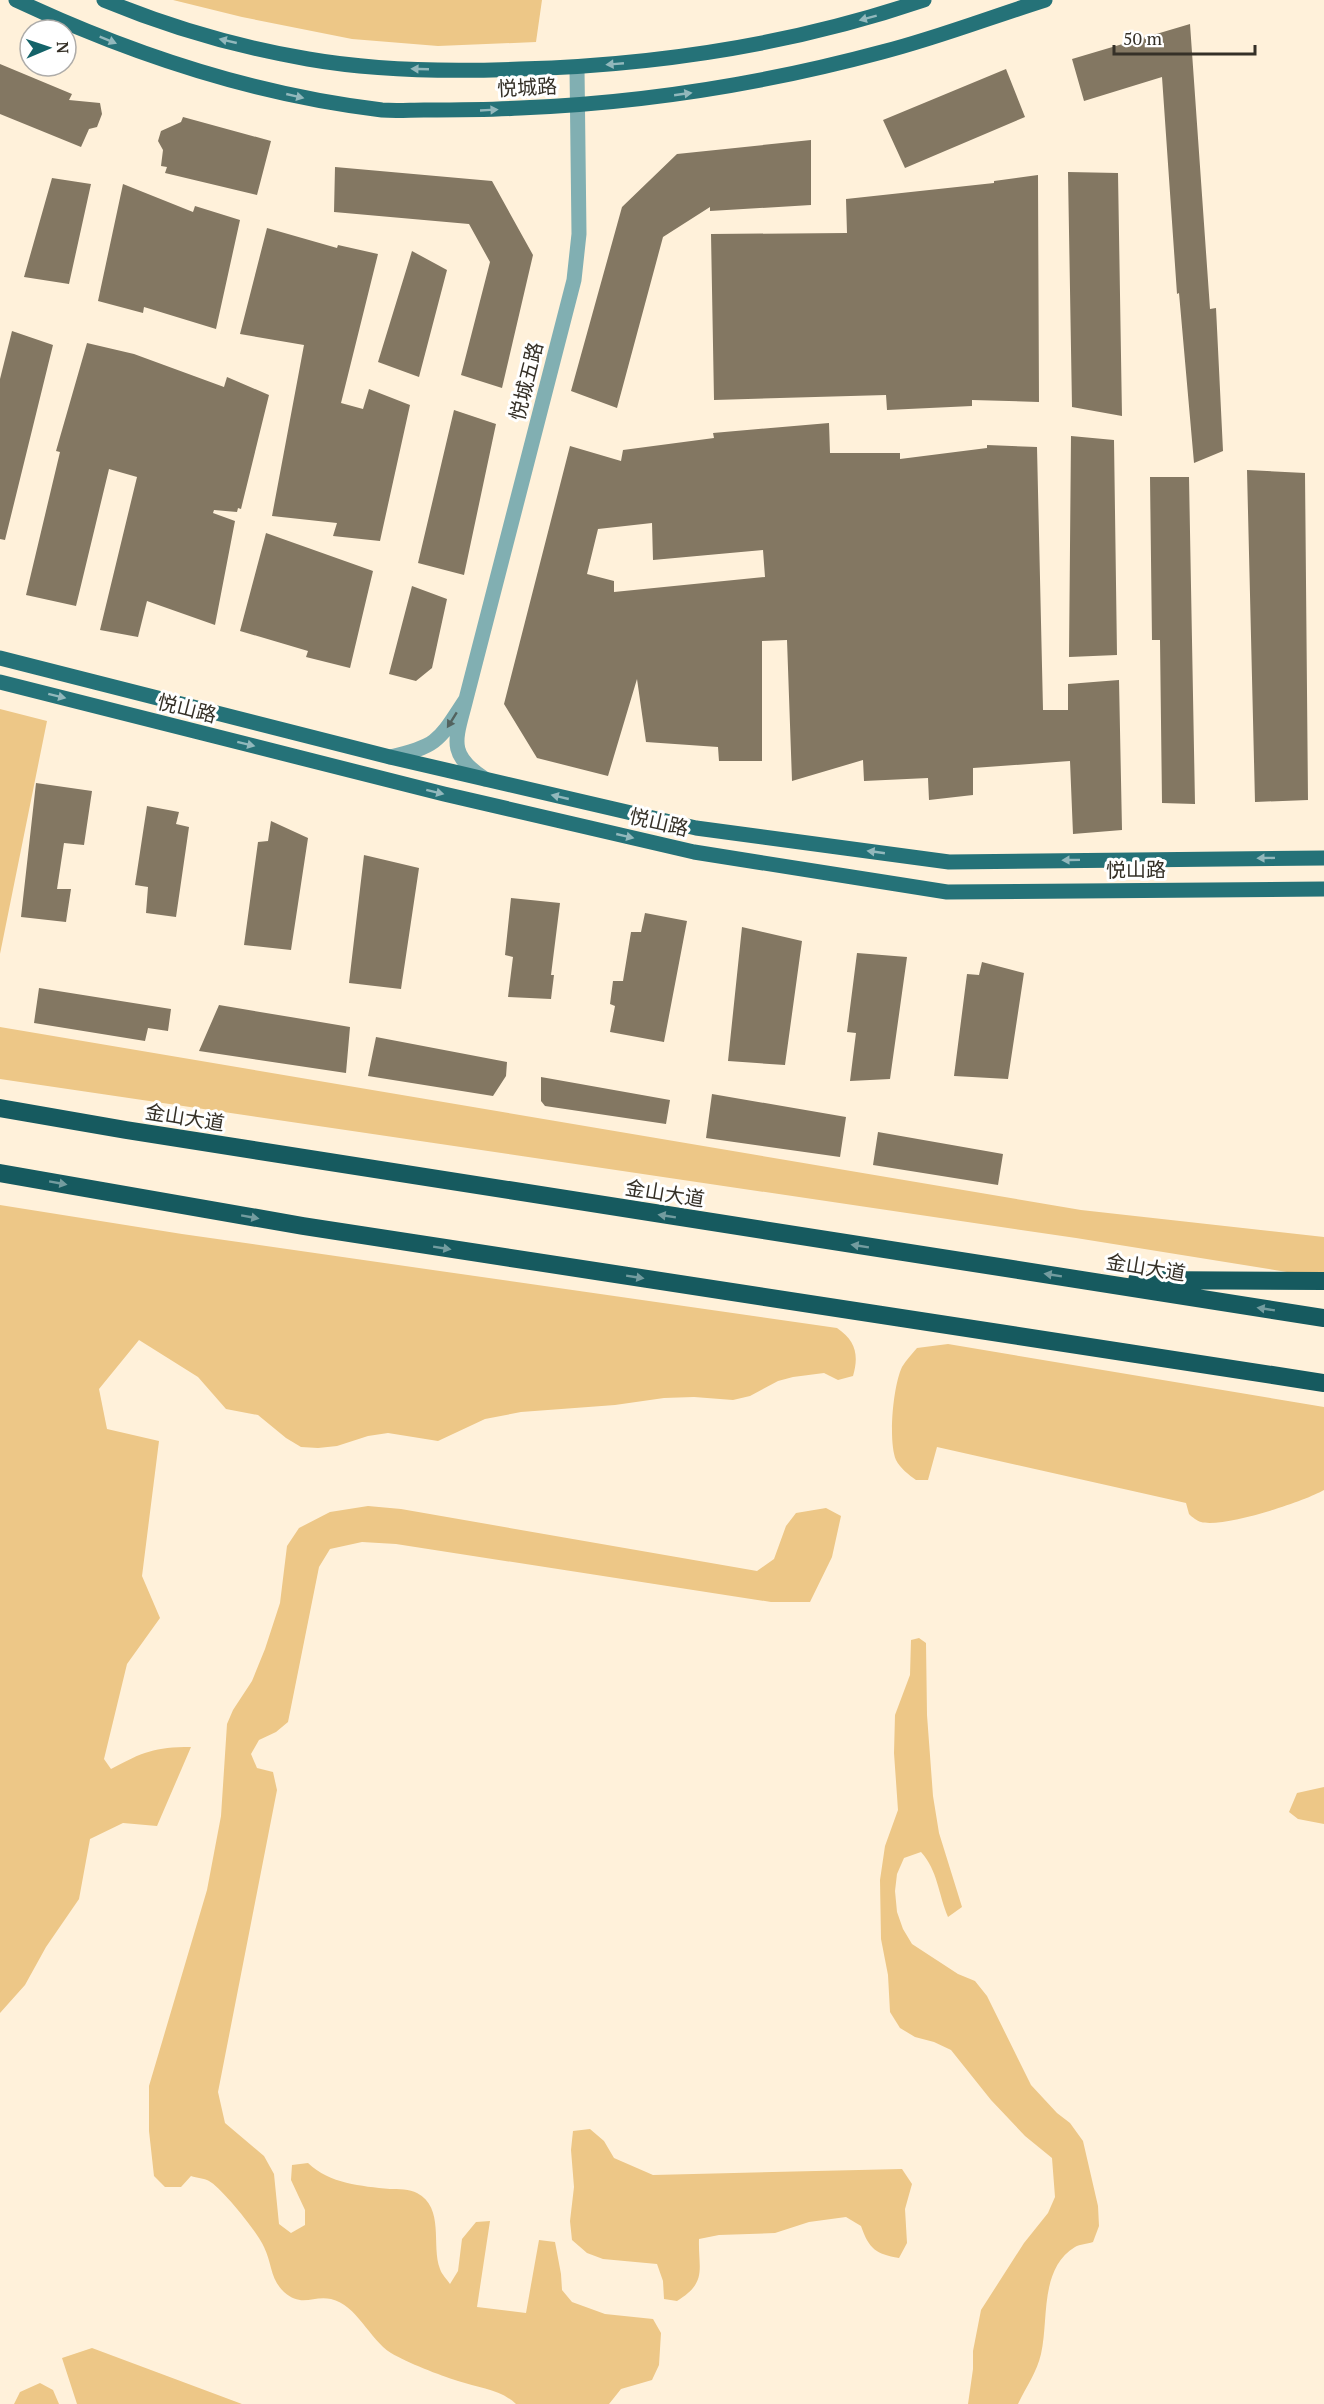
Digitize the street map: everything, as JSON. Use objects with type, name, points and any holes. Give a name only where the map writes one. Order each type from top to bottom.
[{"type":"highway","name":"金山大道","points":[[0,1108],[149,1134],[1324,1318]]},
{"type":"highway","points":[[0,1173],[303,1226],[1324,1383]]},
{"type":"highway","points":[[1079,1279],[1324,1281]]},
{"type":"main road","name":"悦城路","points":[[16,0],[131,49],[211,75],[300,98],[384,110],[476,110],[579,106],[682,95],[791,75],[885,52],[1045,0]]},
{"type":"main road","name":"悦城路","points":[[104,0],[139,14],[221,39],[308,59],[393,69],[475,71],[577,68],[677,59],[787,39],[877,16],[924,0]]},
{"type":"main road","name":"悦山路","points":[[0,658],[390,757],[696,828],[949,862],[1324,858]]},
{"type":"main road","name":"悦山路","points":[[0,682],[444,794],[694,852],[947,892],[1324,889]]},
{"type":"street","name":"悦城五路","points":[[488,780],[471,770],[462,760],[457,750],[456,738],[574,280],[579,234],[577,68]]},
{"type":"street","points":[[390,757],[421,750],[434,743],[445,732],[466,699]]},
{"type":"shaded area","points":[[173,0],[542,0],[536,42],[438,46],[352,39],[242,17]]},
{"type":"shaded area","points":[[0,709],[47,721],[0,954]]},
{"type":"shaded area","points":[[0,1027],[1081,1210],[1324,1237],[1324,1278],[1076,1238],[0,1079]]},
{"type":"shaded area","points":[[0,1205],[182,1234],[837,1328],[852,1343],[856,1355],[855,1368],[853,1376],[838,1380],[824,1373],[793,1377],[778,1381],[750,1396],[733,1400],[694,1397],[664,1398],[615,1405],[521,1412],[485,1419],[438,1441],[388,1433],[368,1436],[337,1446],[318,1448],[301,1447],[258,1415],[226,1409],[198,1377],[139,1340],[99,1389],[107,1429],[159,1441],[142,1576],[160,1618],[127,1664],[104,1759],[111,1769],[149,1752],[167,1748],[191,1747],[157,1826],[123,1823],[90,1839],[79,1899],[46,1947],[25,1985],[0,2013]]},
{"type":"shaded area","points":[[948,1344],[1324,1407],[1324,1490],[1263,1513],[1212,1523],[1201,1522],[1193,1518],[1189,1514],[1186,1503],[937,1447],[928,1480],[916,1480],[900,1466],[894,1451],[892,1427],[896,1387],[902,1367],[917,1348]]},
{"type":"shaded area","points":[[368,1506],[401,1509],[757,1571],[774,1559],[786,1526],[796,1513],[826,1508],[841,1516],[832,1557],[810,1602],[771,1602],[396,1544],[362,1542],[330,1549],[319,1567],[288,1722],[276,1732],[259,1740],[251,1754],[257,1768],[273,1772],[277,1790],[218,2092],[225,2123],[264,2156],[274,2174],[279,2224],[291,2233],[305,2225],[305,2210],[291,2180],[292,2165],[308,2163],[326,2176],[346,2183],[417,2193],[426,2200],[431,2208],[436,2228],[441,2271],[450,2284],[458,2271],[462,2239],[476,2222],[490,2221],[477,2307],[526,2313],[539,2240],[555,2242],[562,2290],[572,2302],[605,2314],[653,2319],[661,2333],[659,2365],[652,2380],[621,2389],[609,2404],[516,2404],[496,2392],[442,2376],[398,2357],[383,2347],[356,2315],[340,2302],[325,2298],[296,2299],[284,2292],[276,2282],[261,2241],[239,2211],[215,2185],[207,2180],[191,2176],[181,2187],[165,2187],[154,2176],[149,2131],[149,2086],[207,1890],[221,1816],[227,1724],[233,1710],[252,1681],[265,1649],[280,1603],[287,1546],[299,1528],[330,1512]]},
{"type":"shaded area","points":[[919,1638],[926,1643],[927,1715],[933,1796],[939,1833],[962,1907],[948,1917],[931,1867],[921,1852],[904,1858],[897,1874],[895,1891],[897,1912],[912,1944],[958,1974],[975,1981],[987,1996],[1031,2085],[1057,2113],[1070,2123],[1083,2141],[1098,2206],[1099,2226],[1093,2242],[1075,2247],[1056,2268],[1048,2296],[1041,2354],[1018,2404],[968,2404],[973,2351],[981,2310],[1024,2243],[1048,2213],[1055,2197],[1052,2158],[1025,2136],[991,2100],[951,2050],[915,2037],[900,2028],[890,2012],[888,1975],[881,1939],[880,1880],[885,1846],[898,1810],[894,1753],[895,1715],[910,1675],[911,1640]]},
{"type":"shaded area","points":[[1324,1787],[1324,1824],[1298,1819],[1289,1812],[1297,1793]]},
{"type":"shaded area","points":[[590,2129],[604,2141],[614,2158],[653,2175],[902,2169],[912,2184],[905,2209],[907,2243],[899,2258],[884,2255],[870,2245],[861,2226],[846,2217],[809,2222],[775,2233],[719,2235],[699,2239],[700,2267],[693,2288],[677,2301],[664,2299],[663,2281],[657,2264],[603,2259],[587,2253],[572,2240],[570,2221],[574,2187],[571,2150],[573,2131]]},
{"type":"shaded area","points":[[92,2348],[242,2404],[77,2404],[62,2358]]},
{"type":"shaded area","points":[[40,2383],[53,2390],[59,2404],[14,2404],[20,2392]]},
{"type":"building","points":[[1190,24],[1210,309],[1216,308],[1223,451],[1194,463],[1179,293],[1177,294],[1162,77],[1084,101],[1072,59]]},
{"type":"building","points":[[0,64],[18,72],[18,78],[34,78],[72,94],[69,100],[100,103],[102,114],[97,127],[89,129],[81,147],[0,114]]},
{"type":"building","points":[[1006,69],[1025,117],[905,168],[883,120]]},
{"type":"building","points":[[183,117],[271,141],[257,195],[165,173],[167,167],[161,166],[163,150],[158,141],[161,131],[181,122]]},
{"type":"building","points":[[811,140],[811,205],[710,211],[710,207],[663,237],[617,408],[571,391],[622,207],[677,154]]},
{"type":"building","points":[[335,167],[492,181],[533,255],[502,388],[461,375],[490,262],[469,224],[334,212]]},
{"type":"building","points":[[1068,172],[1118,173],[1122,416],[1072,407]]},
{"type":"building","points":[[1038,175],[1039,402],[972,400],[972,406],[887,410],[886,395],[714,400],[711,234],[847,233],[846,199],[994,183],[994,181]]},
{"type":"building","points":[[52,178],[91,184],[69,284],[24,277]]},
{"type":"building","points":[[123,184],[193,212],[195,206],[240,220],[216,329],[144,307],[143,313],[98,301]]},
{"type":"building","points":[[267,228],[337,248],[338,245],[378,254],[341,403],[363,409],[369,389],[410,405],[380,541],[333,536],[337,523],[272,516],[304,345],[240,334]]},
{"type":"building","points":[[412,251],[447,270],[419,377],[378,362]]},
{"type":"building","points":[[12,331],[53,345],[5,540],[0,539],[0,379]]},
{"type":"building","points":[[87,343],[134,354],[224,387],[227,377],[269,395],[241,509],[238,508],[237,512],[214,510],[213,513],[235,521],[215,625],[147,601],[138,637],[100,630],[137,477],[109,469],[76,606],[26,595],[60,452],[56,451]]},
{"type":"building","points":[[454,410],[496,424],[464,575],[418,563]]},
{"type":"building","points":[[829,423],[830,453],[900,453],[900,459],[987,448],[987,445],[1037,447],[1043,710],[1068,710],[1068,684],[1119,680],[1122,830],[1073,834],[1070,761],[973,768],[973,795],[929,800],[928,778],[864,781],[863,760],[792,781],[787,640],[762,641],[762,761],[719,761],[718,747],[646,742],[637,679],[608,776],[537,758],[504,704],[570,446],[621,461],[623,450],[714,438],[713,433]],"holes":[[[652,523],[653,560],[763,550],[765,577],[614,592],[614,581],[587,574],[598,529]]]},
{"type":"building","points":[[1071,436],[1114,440],[1117,655],[1069,657]]},
{"type":"building","points":[[1247,470],[1305,473],[1308,800],[1255,802]]},
{"type":"building","points":[[1150,477],[1189,477],[1195,804],[1162,803],[1160,640],[1152,640]]},
{"type":"building","points":[[266,533],[373,571],[350,668],[306,657],[308,651],[240,631]]},
{"type":"building","points":[[412,586],[447,599],[432,668],[416,681],[389,674]]},
{"type":"building","points":[[36,783],[92,791],[84,845],[64,843],[57,889],[71,889],[66,922],[21,917]]},
{"type":"building","points":[[147,806],[179,812],[176,824],[189,827],[176,917],[146,913],[148,887],[135,885]]},
{"type":"building","points":[[271,821],[308,838],[291,950],[244,945],[258,842],[268,841]]},
{"type":"building","points":[[364,855],[419,868],[401,989],[349,983]]},
{"type":"building","points":[[511,898],[560,903],[551,975],[554,975],[551,999],[508,997],[513,957],[505,955]]},
{"type":"building","points":[[645,913],[687,921],[664,1042],[610,1032],[615,1006],[610,1004],[613,981],[623,981],[631,932],[641,932]]},
{"type":"building","points":[[742,927],[802,941],[785,1065],[728,1061]]},
{"type":"building","points":[[857,953],[907,957],[890,1079],[850,1081],[856,1033],[847,1032]]},
{"type":"building","points":[[982,962],[1024,973],[1008,1079],[954,1076],[967,974],[979,975]]},
{"type":"building","points":[[39,988],[171,1009],[168,1031],[148,1028],[145,1041],[34,1023]]},
{"type":"building","points":[[219,1005],[350,1027],[346,1073],[199,1051]]},
{"type":"building","points":[[376,1037],[507,1062],[506,1076],[493,1096],[368,1076]]},
{"type":"building","points":[[541,1077],[670,1100],[666,1124],[545,1106],[541,1101]]},
{"type":"building","points":[[712,1094],[846,1117],[840,1157],[706,1138]]},
{"type":"building","points":[[878,1132],[1003,1154],[998,1185],[873,1165]]}]
